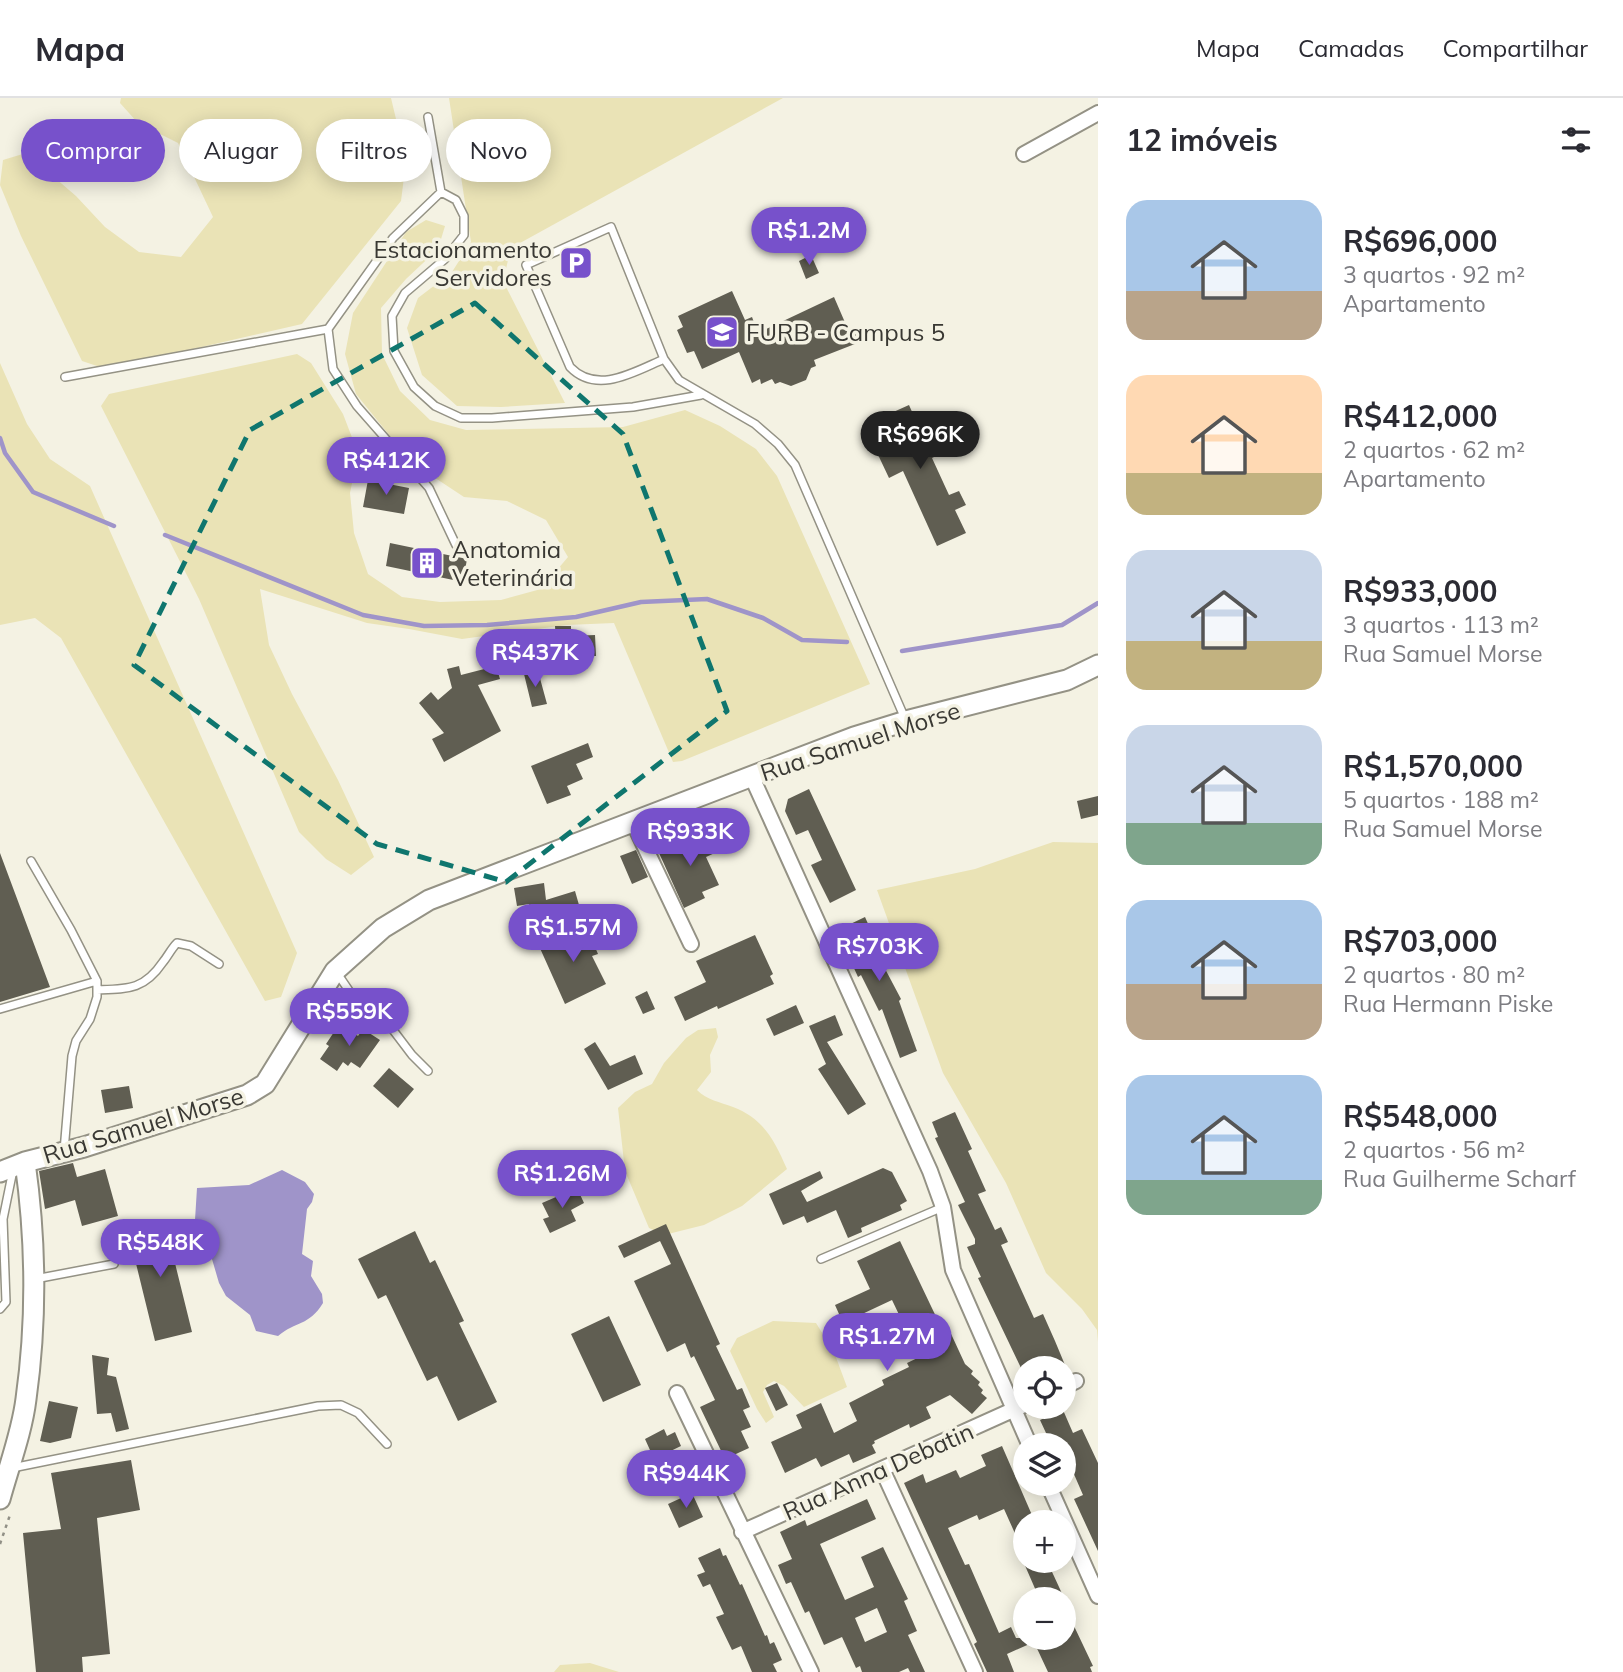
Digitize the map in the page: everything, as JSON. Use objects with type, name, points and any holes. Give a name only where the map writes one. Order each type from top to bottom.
[{"type":"street","points":[[1024,154],[1098,113]]},
{"type":"street","name":"Rua Samuel Morse","points":[[13,1166],[247,1095],[265,1084],[335,971],[383,928],[429,900],[854,737],[1067,680],[1098,665]]},
{"type":"street","points":[[751,775],[930,1171],[943,1207],[953,1270],[1013,1393]]},
{"type":"street","points":[[633,822],[691,944]]},
{"type":"street","points":[[0,1499],[26,1401],[35,1279],[31,1209],[13,1166]]},
{"type":"street","points":[[677,1393],[811,1672]]},
{"type":"street","name":"Rua Anna Debatin","points":[[742,1532],[1013,1410]]},
{"type":"street","points":[[882,1469],[975,1672]]},
{"type":"street","points":[[1053,1496],[1098,1596]]},
{"type":"lane","points":[[428,117],[441,192]]},
{"type":"lane","points":[[441,192],[393,238],[328,329],[333,369],[356,406],[429,488],[456,545]]},
{"type":"lane","points":[[441,192],[456,200],[464,216],[464,235],[445,258],[405,293],[393,316],[394,351],[414,387],[435,406],[461,418],[492,418],[633,407],[702,395]]},
{"type":"lane","points":[[664,359],[596,382],[580,377],[570,367],[526,265],[611,228],[664,359],[679,380],[755,424],[778,444],[794,465],[906,721]]},
{"type":"lane","points":[[65,377],[328,329]]},
{"type":"lane","points":[[31,861],[71,930],[97,985],[90,1019],[76,1041],[72,1056],[64,1152]]},
{"type":"lane","points":[[0,1009],[97,985],[125,989],[142,984],[151,978],[177,943],[191,946],[219,964]]},
{"type":"lane","points":[[335,971],[352,995],[373,1015],[390,1026],[428,1071]]},
{"type":"lane","points":[[0,1309],[6,1301],[3,1219],[13,1166]]},
{"type":"lane","points":[[821,1259],[943,1207]]},
{"type":"lane","points":[[35,1279],[114,1265]]},
{"type":"lane","points":[[8,1469],[318,1406],[341,1405],[358,1413],[387,1444]]},
{"type":"highlighted area","points":[[475,303],[623,434],[727,711],[506,882],[377,844],[134,665],[250,430]]},
{"type":"shaded area","points":[[121,98],[391,98],[396,119],[316,119],[316,182],[403,182],[401,201],[302,324],[106,369],[82,361],[21,236],[0,185],[3,160],[21,155],[21,182],[60,182],[105,227],[139,252],[181,257],[213,217],[196,182],[302,182],[302,119],[179,119],[179,145],[165,136],[165,119],[134,119],[120,103]]},
{"type":"shaded area","points":[[449,98],[783,98],[511,248],[503,281],[565,403],[501,407],[457,406],[422,375],[407,328],[418,298],[452,272],[471,242],[462,182],[551,182],[551,119],[452,119]]},
{"type":"shaded area","points":[[426,220],[445,226],[438,249],[406,279],[381,308],[382,354],[400,391],[430,420],[466,430],[623,427],[685,410],[720,426],[756,449],[777,476],[870,684],[682,761],[673,762],[614,623],[567,625],[462,639],[367,623],[260,589],[269,645],[374,857],[351,875],[326,859],[299,832],[199,599],[101,406],[109,394],[297,354],[311,363],[343,414],[358,453],[350,493],[354,533],[368,574],[402,597],[440,602],[501,600],[541,589],[568,557],[546,520],[507,501],[464,497],[411,462],[356,394],[345,354],[353,313],[406,232]]},
{"type":"shaded area","points":[[0,363],[27,424],[50,459],[90,486],[297,953],[281,997],[265,1001],[61,638],[35,618],[0,625]]},
{"type":"shaded area","points":[[1053,842],[1098,843],[1098,1342],[1097,1330],[1082,1309],[1046,1273],[1006,1183],[943,1073],[877,890],[975,869]]},
{"type":"shaded area","points":[[716,1028],[718,1037],[710,1055],[711,1072],[697,1090],[709,1098],[744,1112],[760,1124],[787,1169],[742,1206],[704,1225],[664,1235],[649,1228],[625,1171],[618,1108],[635,1092],[652,1084],[664,1063],[686,1038],[698,1030]]},
{"type":"shaded area","points":[[282,1170],[305,1182],[314,1194],[307,1209],[302,1254],[313,1261],[311,1276],[322,1294],[323,1303],[313,1316],[278,1336],[256,1331],[250,1315],[226,1296],[219,1283],[207,1242],[195,1220],[197,1188],[249,1185]]},
{"type":"shaded area","points":[[773,1321],[816,1323],[834,1352],[847,1387],[804,1407],[784,1386],[774,1381],[767,1385],[763,1392],[774,1417],[766,1423],[730,1351],[737,1338]]},
{"type":"shaded area","points":[[590,1663],[619,1672],[554,1672],[560,1665]]},
{"type":"building","points":[[811,255],[819,273],[806,279],[799,261]]},
{"type":"building","points":[[732,291],[745,320],[752,317],[758,333],[834,297],[850,334],[856,332],[860,342],[814,360],[816,366],[811,368],[806,380],[791,386],[780,382],[775,384],[772,379],[761,384],[760,379],[752,383],[739,352],[702,369],[694,351],[687,353],[677,330],[683,327],[678,316]]},
{"type":"building","points":[[909,405],[917,423],[928,418],[944,452],[932,458],[949,495],[959,491],[966,505],[955,510],[966,533],[937,546],[903,471],[889,478],[872,442],[887,435],[880,418]]},
{"type":"building","points":[[368,480],[409,488],[404,514],[363,507]]},
{"type":"building","name":"Anatomia Veterinária","points":[[390,543],[467,559],[463,582],[386,566]]},
{"type":"building","points":[[555,626],[571,626],[571,636],[595,635],[596,656],[557,657]]},
{"type":"building","points":[[459,666],[461,675],[496,666],[500,679],[478,685],[501,731],[444,762],[432,739],[444,733],[419,703],[431,692],[438,700],[452,688],[447,669]]},
{"type":"building","points":[[538,671],[547,704],[532,707],[524,674]]},
{"type":"building","points":[[588,743],[593,757],[576,764],[583,779],[567,786],[571,795],[547,804],[531,766]]},
{"type":"building","points":[[809,789],[856,890],[830,903],[811,865],[822,860],[808,830],[796,835],[785,811],[788,799]]},
{"type":"building","points":[[1098,796],[1098,815],[1081,819],[1077,801]]},
{"type":"building","points":[[693,829],[701,846],[712,841],[717,852],[706,857],[719,885],[702,892],[705,898],[684,908],[659,853],[685,842],[681,834]]},
{"type":"building","points":[[636,850],[648,877],[632,884],[620,856]]},
{"type":"building","points":[[0,853],[50,987],[0,1002]]},
{"type":"building","points":[[544,883],[546,900],[575,891],[583,919],[533,928],[529,904],[517,906],[514,888]]},
{"type":"building","points":[[865,917],[889,963],[883,965],[901,999],[899,1001],[917,1051],[900,1058],[882,1009],[879,1011],[861,975],[858,977],[853,966],[857,964],[842,928]]},
{"type":"building","points":[[586,926],[598,954],[592,956],[606,984],[565,1004],[539,946]]},
{"type":"building","points":[[755,935],[773,974],[770,976],[774,984],[685,1021],[674,997],[706,982],[696,961]]},
{"type":"building","points":[[647,991],[655,1009],[643,1014],[635,997]]},
{"type":"building","points":[[796,1005],[804,1023],[774,1036],[766,1019]]},
{"type":"building","points":[[835,1015],[843,1035],[827,1042],[866,1104],[848,1115],[818,1069],[826,1064],[809,1026]]},
{"type":"building","points":[[340,1023],[358,1036],[363,1029],[380,1040],[360,1068],[351,1062],[348,1066],[343,1062],[337,1071],[320,1059]]},
{"type":"building","points":[[595,1042],[610,1066],[635,1055],[643,1074],[608,1090],[584,1049]]},
{"type":"building","points":[[389,1068],[414,1089],[398,1108],[373,1086]]},
{"type":"building","points":[[129,1086],[133,1108],[105,1113],[101,1090]]},
{"type":"building","points":[[955,1112],[972,1149],[968,1151],[986,1191],[978,1194],[995,1230],[1001,1227],[1008,1242],[1001,1245],[1034,1318],[1043,1314],[1061,1356],[1015,1356],[978,1278],[981,1277],[967,1247],[975,1244],[975,1239],[958,1205],[965,1202],[935,1138],[938,1137],[932,1122]]},
{"type":"building","points":[[73,1163],[77,1177],[105,1169],[118,1216],[82,1226],[75,1200],[45,1209],[39,1171]]},
{"type":"building","points":[[883,1168],[892,1172],[907,1201],[900,1205],[902,1210],[861,1228],[862,1232],[848,1238],[836,1210],[807,1223],[804,1216],[783,1225],[769,1194],[820,1171],[823,1178],[801,1191],[807,1202]]},
{"type":"building","points":[[577,1188],[584,1203],[571,1210],[576,1221],[550,1233],[543,1219],[549,1217],[542,1203]]},
{"type":"building","points":[[172,1220],[178,1245],[171,1247],[192,1332],[155,1341],[128,1231]]},
{"type":"building","points":[[666,1224],[720,1344],[716,1346],[737,1390],[742,1388],[750,1407],[743,1410],[751,1427],[741,1431],[749,1448],[725,1459],[700,1407],[715,1400],[694,1356],[691,1358],[685,1343],[667,1352],[634,1281],[671,1264],[660,1241],[624,1258],[618,1246]]},
{"type":"building","points":[[415,1231],[430,1263],[435,1260],[464,1321],[459,1323],[497,1402],[458,1421],[437,1376],[427,1381],[386,1295],[378,1299],[358,1259]]},
{"type":"building","points":[[900,1241],[940,1325],[946,1323],[965,1364],[973,1371],[971,1374],[980,1382],[978,1385],[983,1390],[981,1393],[987,1398],[972,1414],[950,1395],[926,1407],[931,1418],[910,1428],[909,1424],[874,1441],[872,1445],[876,1453],[853,1463],[849,1454],[821,1467],[816,1458],[785,1473],[771,1442],[802,1428],[796,1415],[821,1403],[834,1433],[857,1421],[849,1403],[884,1385],[882,1380],[909,1367],[907,1363],[928,1353],[912,1321],[904,1325],[892,1300],[843,1323],[835,1305],[870,1289],[857,1261]]},
{"type":"building","points":[[609,1316],[641,1385],[603,1402],[571,1334]]},
{"type":"building","points":[[92,1355],[109,1358],[107,1375],[116,1377],[129,1429],[116,1432],[111,1413],[97,1414]]},
{"type":"building","points":[[777,1383],[788,1405],[776,1411],[765,1388]]},
{"type":"building","points":[[49,1401],[78,1407],[71,1438],[50,1443],[40,1441]]},
{"type":"building","points":[[1067,1419],[1073,1433],[1046,1433],[1040,1420]]},
{"type":"building","points":[[664,1429],[667,1436],[675,1432],[681,1446],[654,1459],[645,1439]]},
{"type":"building","points":[[1082,1429],[1098,1463],[1098,1551],[1074,1499],[1083,1495],[1076,1479],[1076,1433],[1073,1433]]},
{"type":"building","points":[[1002,1446],[1013,1471],[1013,1496],[1024,1496],[1030,1510],[1013,1510],[1013,1529],[1004,1509],[979,1520],[977,1515],[948,1528],[965,1565],[969,1564],[999,1633],[1011,1627],[1013,1650],[1016,1650],[1007,1654],[1014,1672],[987,1672],[974,1644],[977,1642],[904,1483],[923,1474],[926,1483],[956,1470],[960,1478],[986,1466],[981,1455]]},
{"type":"building","points":[[131,1460],[140,1510],[97,1518],[110,1654],[82,1657],[83,1672],[36,1672],[23,1533],[61,1529],[51,1473]]},
{"type":"building","points":[[692,1493],[703,1517],[679,1528],[668,1504]]},
{"type":"building","points":[[867,1499],[876,1519],[820,1544],[845,1600],[874,1587],[861,1557],[883,1547],[908,1599],[904,1601],[917,1631],[908,1635],[925,1672],[910,1672],[908,1668],[899,1672],[862,1672],[860,1666],[856,1668],[842,1637],[824,1645],[809,1611],[805,1613],[791,1582],[786,1584],[778,1565],[792,1559],[780,1532],[805,1520],[807,1526]],"holes":[[[877,1608],[887,1632],[865,1642],[855,1618]]]},
{"type":"building","points":[[720,1548],[740,1585],[742,1584],[765,1636],[767,1635],[770,1644],[774,1642],[782,1660],[773,1664],[777,1672],[752,1672],[741,1646],[732,1650],[716,1617],[724,1614],[710,1584],[703,1587],[697,1575],[705,1572],[698,1558]]},
{"type":"building","points":[[1028,1573],[1053,1573],[1059,1587],[1034,1587]]},
{"type":"building","points":[[1076,1630],[1093,1666],[1090,1667],[1092,1672],[1048,1672],[1038,1650],[1076,1650]]},
{"type":"waterway","points":[[0,438],[5,453],[33,492],[114,526]]},
{"type":"waterway","points":[[165,535],[363,615],[424,626],[487,625],[576,617],[641,602],[707,599],[763,618],[802,640],[847,642]]},
{"type":"waterway","points":[[902,651],[1062,625],[1098,603]]},
{"type":"place","name":"Estacionamento Servidores","points":[[576,263]]},
{"type":"place","name":"FURB - Campus 5","points":[[722,332]]},
{"type":"place","name":"Anatomia Veterinária","points":[[427,563]]}]
